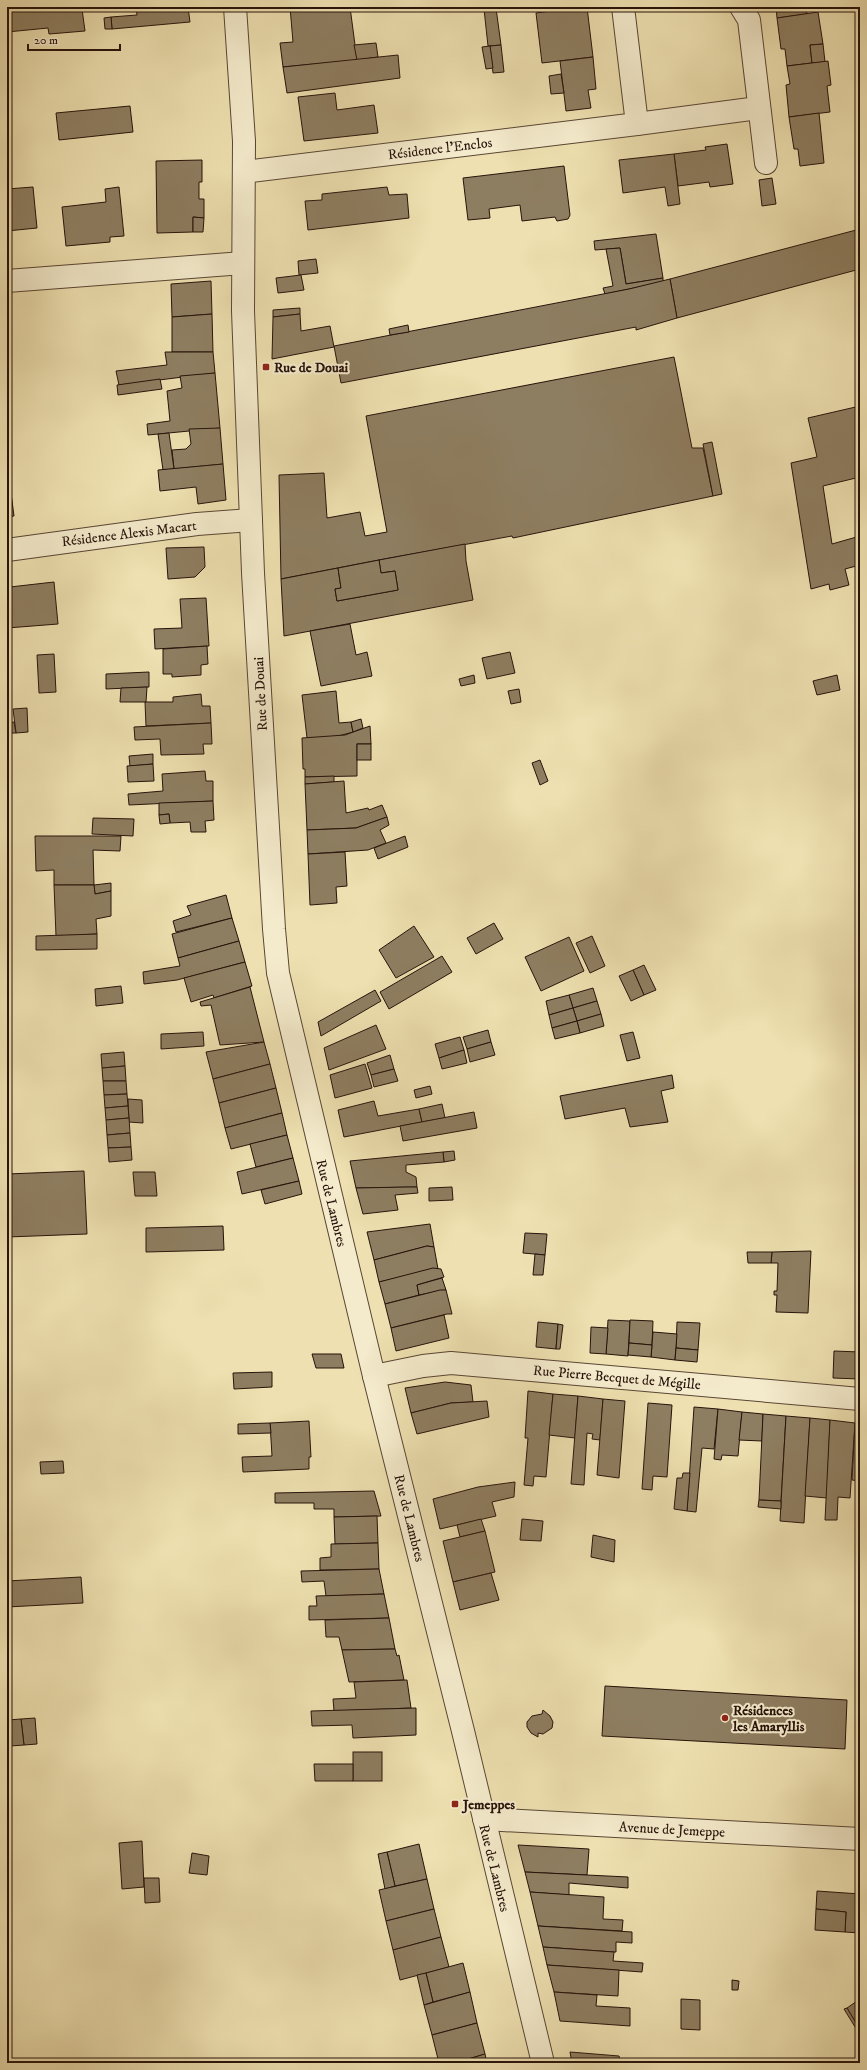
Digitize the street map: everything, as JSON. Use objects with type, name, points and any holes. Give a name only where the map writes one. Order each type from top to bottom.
[{"type":"street","name":"Rue de Douai","points":[[235,7],[241,80],[244,172],[243,319],[251,520],[269,852],[278,973]]},
{"type":"street","points":[[626,7],[637,124]]},
{"type":"street","points":[[741,7],[749,20],[758,108],[766,163]]},
{"type":"street","name":"Résidence l'Enclos","points":[[244,172],[758,108]]},
{"type":"street","points":[[7,281],[243,263]]},
{"type":"street","name":"Résidence Alexis Macart","points":[[7,550],[197,524],[251,520]]},
{"type":"street","name":"Rue de Lambres","points":[[278,973],[374,1376],[543,2063]]},
{"type":"street","name":"Rue Pierre Becquet de Mégille","points":[[374,1376],[423,1366],[451,1363],[860,1399]]},
{"type":"street","name":"Avenue de Jemeppe","points":[[484,1819],[860,1839]]},
{"type":"building","points":[[7,7],[76,7],[77,9],[82,9],[85,31],[49,34],[48,28],[7,32]]},
{"type":"building","points":[[136,7],[188,7],[190,22],[112,29],[111,17],[137,15]]},
{"type":"building","points":[[290,7],[350,7],[357,60],[283,67],[280,43],[293,42]]},
{"type":"building","points":[[469,7],[496,7],[496,8],[469,11]]},
{"type":"building","points":[[537,7],[582,7],[538,12]]},
{"type":"building","points":[[587,7],[593,57],[542,63],[536,13]]},
{"type":"building","points":[[776,7],[806,7],[807,14],[777,18]]},
{"type":"building","points":[[496,8],[501,45],[488,46],[484,9]]},
{"type":"building","points":[[818,12],[823,44],[810,45],[812,63],[787,66],[785,49],[781,49],[777,18]]},
{"type":"building","points":[[111,17],[112,29],[105,29],[104,18]]},
{"type":"building","points":[[376,43],[378,57],[357,60],[354,45]]},
{"type":"building","points":[[823,44],[825,62],[812,63],[810,45]]},
{"type":"building","points":[[501,45],[504,72],[493,73],[490,46]]},
{"type":"building","points":[[490,46],[493,68],[486,69],[482,47]]},
{"type":"building","points":[[398,55],[400,78],[287,93],[283,67]]},
{"type":"building","points":[[593,57],[596,89],[588,90],[591,108],[566,111],[560,61]]},
{"type":"building","points":[[828,61],[831,85],[827,86],[830,112],[789,117],[786,85],[790,84],[787,66]]},
{"type":"building","points":[[561,74],[564,93],[551,94],[549,76]]},
{"type":"building","points":[[335,93],[337,110],[374,105],[378,133],[304,141],[298,97]]},
{"type":"building","points":[[130,106],[133,132],[59,140],[56,113]]},
{"type":"building","points":[[819,113],[824,163],[800,166],[798,149],[794,149],[789,117]]},
{"type":"building","points":[[727,144],[733,184],[710,187],[709,182],[678,186],[674,154],[706,150],[705,147]]},
{"type":"building","points":[[674,154],[680,204],[668,206],[665,187],[623,193],[619,160]]},
{"type":"building","points":[[202,160],[202,182],[199,182],[199,199],[204,199],[204,218],[193,217],[193,232],[157,233],[156,161]]},
{"type":"building","points":[[564,166],[570,215],[568,219],[557,221],[555,217],[522,221],[520,205],[489,209],[490,218],[468,220],[463,178]]},
{"type":"building","points":[[772,178],[776,204],[762,206],[759,180]]},
{"type":"building","points":[[33,187],[37,228],[7,231],[7,189]]},
{"type":"building","points":[[119,187],[124,236],[110,237],[110,242],[66,246],[62,207],[106,202],[105,189]]},
{"type":"building","points":[[387,187],[389,195],[407,194],[409,218],[308,230],[305,201],[322,200],[322,194]]},
{"type":"building","points":[[193,217],[204,218],[203,232],[193,232]]},
{"type":"building","points":[[860,229],[860,269],[677,318],[670,279]]},
{"type":"building","points":[[656,234],[663,278],[626,284],[620,248],[595,250],[594,241]]},
{"type":"building","points":[[620,248],[626,284],[663,278],[663,282],[605,294],[603,288],[613,286],[606,249]]},
{"type":"building","points":[[316,259],[318,273],[299,275],[298,261]]},
{"type":"building","points":[[301,275],[304,290],[278,293],[276,278]]},
{"type":"building","points":[[670,279],[677,318],[636,330],[636,327],[341,383],[334,346],[629,289]]},
{"type":"building","points":[[211,281],[212,314],[172,317],[171,284]]},
{"type":"building","points":[[300,308],[300,314],[273,317],[273,310]]},
{"type":"building","points":[[212,314],[213,352],[172,352],[172,317]]},
{"type":"building","points":[[300,314],[301,331],[330,326],[334,347],[272,359],[273,317]]},
{"type":"building","points":[[408,325],[409,332],[390,335],[389,329]]},
{"type":"building","points":[[165,352],[213,352],[215,373],[119,385],[116,371],[167,365]]},
{"type":"building","points":[[674,357],[692,448],[703,448],[713,496],[513,538],[512,536],[281,579],[279,475],[324,473],[327,518],[360,512],[365,536],[387,532],[366,416]]},
{"type":"building","points":[[215,373],[220,428],[148,435],[147,424],[170,421],[167,391],[182,388],[180,376]]},
{"type":"building","points":[[160,379],[162,389],[118,395],[117,385]]},
{"type":"building","points":[[860,406],[860,477],[823,486],[832,544],[860,536],[860,565],[845,569],[849,585],[830,590],[829,584],[811,589],[791,463],[817,457],[808,418]]},
{"type":"building","points":[[220,428],[223,464],[174,469],[172,450],[186,449],[191,444],[189,429]]},
{"type":"building","points":[[169,433],[174,469],[163,470],[158,434]]},
{"type":"building","points":[[712,442],[722,494],[713,496],[703,444]]},
{"type":"building","points":[[223,464],[226,500],[198,504],[196,487],[160,491],[158,470]]},
{"type":"building","points":[[11,493],[14,516],[7,517],[7,494]]},
{"type":"building","points":[[465,544],[466,561],[473,600],[284,636],[281,579],[338,568],[341,588],[335,589],[337,601],[398,590],[395,571],[381,573],[379,560]]},
{"type":"building","points":[[204,547],[205,567],[195,577],[168,579],[166,548]]},
{"type":"building","points":[[379,560],[381,573],[395,571],[398,590],[337,601],[335,589],[341,588],[338,568]]},
{"type":"building","points":[[54,582],[58,624],[7,628],[7,594],[10,594],[10,587]]},
{"type":"building","points":[[206,598],[209,646],[155,649],[154,629],[182,628],[180,599]]},
{"type":"building","points":[[350,624],[356,655],[367,652],[372,676],[321,686],[310,631]]},
{"type":"building","points":[[207,646],[208,664],[201,665],[201,675],[172,677],[172,674],[163,674],[163,649]]},
{"type":"building","points":[[510,652],[515,673],[487,679],[482,658]]},
{"type":"building","points":[[54,654],[56,692],[39,693],[37,655]]},
{"type":"building","points":[[149,672],[149,687],[106,689],[106,674]]},
{"type":"building","points":[[474,675],[475,683],[461,686],[459,679]]},
{"type":"building","points":[[837,675],[840,690],[817,695],[813,681]]},
{"type":"building","points":[[147,687],[146,702],[120,702],[121,688]]},
{"type":"building","points":[[519,689],[521,702],[511,704],[508,691]]},
{"type":"building","points":[[336,691],[339,723],[351,722],[353,732],[335,737],[307,738],[302,695]]},
{"type":"building","points":[[201,694],[202,706],[210,706],[211,723],[146,726],[145,702],[173,702],[173,697]]},
{"type":"building","points":[[27,708],[28,732],[16,733],[13,709]]},
{"type":"building","points":[[361,719],[363,728],[353,732],[351,722]]},
{"type":"building","points":[[14,722],[16,733],[7,733],[7,723]]},
{"type":"building","points":[[211,723],[212,744],[203,744],[204,754],[161,755],[160,739],[135,740],[134,727]]},
{"type":"building","points":[[370,726],[371,744],[357,744],[357,776],[305,777],[305,769],[303,769],[302,738],[345,735]]},
{"type":"building","points":[[357,744],[371,744],[371,760],[357,760]]},
{"type":"building","points":[[153,754],[153,764],[130,766],[129,756]]},
{"type":"building","points":[[540,760],[548,781],[540,785],[532,763]]},
{"type":"building","points":[[153,764],[154,781],[128,782],[127,766]]},
{"type":"building","points":[[205,771],[206,781],[213,781],[213,801],[129,805],[128,794],[163,791],[162,774]]},
{"type":"building","points":[[334,776],[334,782],[305,784],[305,777]]},
{"type":"building","points":[[344,781],[346,813],[368,808],[369,810],[382,805],[387,817],[356,828],[307,830],[305,784]]},
{"type":"building","points":[[213,801],[214,820],[205,821],[206,832],[191,832],[190,822],[170,823],[169,814],[159,815],[159,803]]},
{"type":"building","points":[[169,814],[170,823],[160,824],[159,815]]},
{"type":"building","points":[[387,817],[389,825],[380,830],[386,843],[368,850],[308,854],[307,830],[356,828]]},
{"type":"building","points":[[93,818],[134,819],[133,836],[92,834]]},
{"type":"building","points":[[35,836],[121,836],[120,851],[93,850],[94,885],[54,885],[54,870],[36,871]]},
{"type":"building","points":[[405,836],[408,847],[378,859],[374,848]]},
{"type":"building","points":[[345,852],[347,886],[336,887],[337,903],[310,905],[308,854]]},
{"type":"building","points":[[111,883],[111,891],[95,894],[94,885]]},
{"type":"building","points":[[54,885],[94,885],[95,894],[111,891],[111,916],[96,919],[97,934],[56,936]]},
{"type":"building","points":[[226,895],[232,918],[176,932],[173,921],[191,915],[187,906]]},
{"type":"building","points":[[232,918],[239,941],[178,958],[172,934]]},
{"type":"building","points":[[494,923],[503,939],[476,954],[467,938]]},
{"type":"building","points":[[414,926],[434,957],[396,978],[379,950]]},
{"type":"building","points":[[97,934],[97,949],[36,950],[36,936]]},
{"type":"building","points":[[592,936],[605,966],[590,973],[576,943]]},
{"type":"building","points":[[569,937],[584,971],[541,991],[525,957]]},
{"type":"building","points":[[239,941],[245,962],[177,980],[144,984],[143,972],[180,966],[178,958]]},
{"type":"building","points":[[442,956],[452,972],[389,1009],[380,992]]},
{"type":"building","points":[[245,962],[252,986],[214,998],[213,995],[191,1002],[184,978]]},
{"type":"building","points":[[644,965],[656,990],[644,995],[633,970]]},
{"type":"building","points":[[633,970],[644,995],[631,1001],[619,976]]},
{"type":"building","points":[[121,986],[123,1003],[96,1006],[95,989]]},
{"type":"building","points":[[250,987],[264,1042],[220,1045],[211,1005],[201,1006],[200,1002]]},
{"type":"building","points":[[593,988],[597,1001],[573,1008],[569,995]]},
{"type":"building","points":[[375,990],[381,1001],[321,1036],[318,1022]]},
{"type":"building","points":[[569,995],[573,1008],[549,1015],[546,1001]]},
{"type":"building","points":[[597,1001],[601,1014],[577,1021],[573,1008]]},
{"type":"building","points":[[573,1008],[577,1021],[552,1028],[549,1015]]},
{"type":"building","points":[[601,1014],[604,1026],[580,1033],[577,1021]]},
{"type":"building","points":[[577,1021],[580,1033],[555,1039],[552,1028]]},
{"type":"building","points":[[376,1025],[386,1049],[329,1070],[324,1048]]},
{"type":"building","points":[[488,1030],[491,1042],[467,1049],[463,1037]]},
{"type":"building","points":[[203,1032],[204,1046],[161,1049],[161,1034]]},
{"type":"building","points":[[633,1032],[640,1058],[627,1061],[620,1035]]},
{"type":"building","points":[[460,1037],[464,1050],[439,1058],[435,1044]]},
{"type":"building","points":[[264,1042],[270,1064],[213,1079],[206,1052]]},
{"type":"building","points":[[491,1042],[495,1055],[470,1062],[467,1049]]},
{"type":"building","points":[[464,1050],[467,1063],[442,1069],[439,1058]]},
{"type":"building","points":[[124,1052],[125,1066],[102,1068],[101,1054]]},
{"type":"building","points":[[390,1055],[394,1069],[371,1075],[367,1063]]},
{"type":"building","points":[[270,1064],[276,1088],[219,1103],[213,1079]]},
{"type":"building","points":[[365,1064],[372,1088],[335,1098],[330,1075]]},
{"type":"building","points":[[125,1066],[126,1081],[103,1081],[102,1068]]},
{"type":"building","points":[[394,1069],[398,1081],[374,1087],[371,1075]]},
{"type":"building","points":[[672,1075],[674,1088],[661,1091],[668,1122],[630,1127],[625,1108],[565,1119],[560,1096]]},
{"type":"building","points":[[103,1081],[126,1081],[127,1094],[104,1095]]},
{"type":"building","points":[[430,1086],[432,1094],[416,1098],[414,1090]]},
{"type":"building","points":[[276,1088],[282,1113],[225,1128],[219,1103]]},
{"type":"building","points":[[127,1094],[128,1106],[105,1108],[104,1095]]},
{"type":"building","points":[[128,1099],[142,1100],[143,1123],[129,1122]]},
{"type":"building","points":[[374,1101],[378,1116],[419,1109],[422,1122],[344,1137],[338,1110]]},
{"type":"building","points":[[442,1104],[445,1118],[422,1122],[419,1109]]},
{"type":"building","points":[[128,1106],[129,1118],[106,1120],[105,1108]]},
{"type":"building","points":[[474,1112],[477,1128],[403,1141],[400,1126]]},
{"type":"building","points":[[282,1113],[287,1135],[231,1149],[225,1128]]},
{"type":"building","points":[[129,1118],[130,1133],[107,1135],[106,1120]]},
{"type":"building","points":[[130,1133],[131,1147],[108,1148],[107,1135]]},
{"type":"building","points":[[287,1135],[293,1158],[256,1167],[250,1144]]},
{"type":"building","points":[[131,1147],[132,1160],[109,1162],[108,1148]]},
{"type":"building","points":[[454,1151],[455,1160],[444,1162],[443,1152]]},
{"type":"building","points":[[443,1152],[444,1162],[406,1165],[406,1172],[416,1177],[417,1187],[356,1188],[350,1161]]},
{"type":"building","points":[[293,1158],[299,1181],[242,1194],[237,1172]]},
{"type":"building","points":[[84,1171],[87,1234],[7,1237],[7,1174]]},
{"type":"building","points":[[133,1172],[155,1172],[157,1196],[135,1196]]},
{"type":"building","points":[[299,1181],[302,1194],[265,1204],[261,1190]]},
{"type":"building","points":[[417,1187],[418,1193],[395,1195],[398,1210],[363,1214],[356,1188]]},
{"type":"building","points":[[452,1187],[453,1200],[429,1201],[429,1188]]},
{"type":"building","points":[[430,1224],[434,1247],[427,1246],[374,1260],[367,1232]]},
{"type":"building","points":[[223,1226],[224,1250],[146,1252],[146,1228]]},
{"type":"building","points":[[525,1233],[547,1234],[545,1255],[523,1253]]},
{"type":"building","points":[[427,1246],[434,1247],[438,1269],[379,1282],[374,1260]]},
{"type":"building","points":[[811,1251],[808,1313],[776,1312],[777,1295],[774,1295],[774,1291],[777,1291],[778,1263],[771,1263],[772,1252]]},
{"type":"building","points":[[747,1252],[772,1252],[771,1263],[748,1263]]},
{"type":"building","points":[[535,1254],[545,1255],[543,1275],[533,1275]]},
{"type":"building","points":[[433,1268],[441,1269],[444,1277],[417,1285],[419,1295],[385,1304],[379,1282]]},
{"type":"building","points":[[442,1278],[446,1290],[419,1295],[417,1285]]},
{"type":"building","points":[[440,1290],[446,1290],[452,1314],[391,1328],[385,1304]]},
{"type":"building","points":[[444,1315],[449,1338],[396,1351],[391,1328]]},
{"type":"building","points":[[608,1320],[630,1321],[628,1356],[606,1354]]},
{"type":"building","points":[[630,1320],[653,1321],[652,1345],[629,1343]]},
{"type":"building","points":[[538,1322],[558,1324],[556,1349],[536,1347]]},
{"type":"building","points":[[677,1322],[700,1323],[698,1350],[676,1348]]},
{"type":"building","points":[[558,1324],[563,1325],[560,1349],[556,1349]]},
{"type":"building","points":[[591,1327],[608,1328],[606,1354],[590,1353]]},
{"type":"building","points":[[653,1332],[677,1334],[675,1360],[651,1357]]},
{"type":"building","points":[[629,1343],[652,1345],[651,1357],[628,1355]]},
{"type":"building","points":[[676,1348],[698,1350],[697,1362],[675,1360]]},
{"type":"building","points":[[834,1351],[860,1352],[860,1379],[833,1378]]},
{"type":"building","points":[[312,1354],[341,1354],[344,1368],[316,1368]]},
{"type":"building","points":[[272,1372],[272,1387],[234,1389],[233,1373]]},
{"type":"building","points":[[445,1382],[471,1385],[473,1402],[451,1403],[411,1413],[405,1388]]},
{"type":"building","points":[[528,1391],[553,1394],[546,1477],[534,1476],[533,1486],[524,1485],[528,1438],[525,1438]]},
{"type":"building","points":[[553,1394],[578,1396],[575,1438],[549,1435]]},
{"type":"building","points":[[578,1396],[603,1399],[600,1440],[592,1439],[593,1434],[587,1433],[584,1485],[571,1484]]},
{"type":"building","points":[[603,1399],[625,1401],[619,1478],[597,1475]]},
{"type":"building","points":[[487,1401],[489,1417],[417,1434],[411,1413],[451,1403]]},
{"type":"building","points":[[648,1403],[672,1405],[667,1477],[653,1476],[652,1490],[642,1489]]},
{"type":"building","points":[[694,1407],[718,1409],[714,1449],[702,1448],[696,1512],[687,1511]]},
{"type":"building","points":[[718,1409],[742,1412],[738,1456],[722,1455],[721,1460],[714,1459]]},
{"type":"building","points":[[742,1412],[763,1414],[762,1441],[739,1440]]},
{"type":"building","points":[[763,1414],[786,1416],[781,1501],[759,1500]]},
{"type":"building","points":[[786,1416],[810,1418],[804,1523],[780,1521]]},
{"type":"building","points":[[810,1418],[830,1420],[827,1498],[805,1496]]},
{"type":"building","points":[[830,1420],[855,1423],[850,1498],[838,1497],[837,1520],[825,1520]]},
{"type":"building","points":[[309,1421],[311,1457],[309,1457],[309,1469],[243,1472],[242,1457],[272,1456],[270,1423]]},
{"type":"building","points":[[270,1423],[271,1433],[238,1434],[238,1424]]},
{"type":"building","points":[[855,1423],[860,1423],[860,1481],[852,1480]]},
{"type":"building","points":[[63,1461],[64,1473],[41,1474],[40,1462]]},
{"type":"building","points":[[683,1473],[690,1473],[687,1511],[674,1509],[677,1478],[682,1478]]},
{"type":"building","points":[[515,1482],[514,1497],[492,1502],[496,1516],[440,1529],[433,1499],[478,1487]]},
{"type":"building","points":[[374,1491],[381,1516],[334,1517],[334,1509],[314,1509],[314,1503],[275,1503],[275,1493]]},
{"type":"building","points":[[759,1500],[781,1501],[781,1509],[758,1507]]},
{"type":"building","points":[[377,1516],[378,1543],[335,1544],[334,1517]]},
{"type":"building","points":[[481,1519],[485,1531],[460,1537],[457,1525]]},
{"type":"building","points":[[522,1519],[543,1521],[541,1541],[520,1540]]},
{"type":"building","points":[[485,1531],[495,1572],[453,1582],[443,1541]]},
{"type":"building","points":[[593,1535],[615,1540],[614,1562],[591,1557]]},
{"type":"building","points":[[378,1543],[379,1569],[320,1570],[320,1558],[331,1557],[331,1544]]},
{"type":"building","points":[[379,1569],[384,1594],[326,1596],[324,1581],[302,1582],[301,1571]]},
{"type":"building","points":[[491,1573],[499,1600],[460,1610],[453,1582]]},
{"type":"building","points":[[81,1577],[83,1603],[7,1607],[7,1581]]},
{"type":"building","points":[[384,1594],[389,1618],[309,1620],[309,1606],[317,1606],[316,1596]]},
{"type":"building","points":[[389,1618],[395,1649],[342,1650],[339,1637],[326,1637],[325,1620]]},
{"type":"building","points":[[395,1649],[397,1656],[399,1655],[404,1680],[349,1682],[342,1650]]},
{"type":"building","points":[[407,1680],[411,1708],[334,1711],[333,1699],[356,1698],[354,1682]]},
{"type":"building","name":"Résidences les Amaryllis","points":[[605,1686],[847,1700],[845,1749],[602,1736]]},
{"type":"building","points":[[416,1708],[416,1735],[353,1738],[352,1725],[312,1726],[311,1711]]},
{"type":"building","points":[[543,1710],[550,1716],[553,1722],[552,1728],[543,1734],[538,1733],[538,1737],[531,1733],[527,1727],[527,1722],[532,1716],[542,1714]]},
{"type":"building","points":[[35,1718],[37,1744],[24,1745],[21,1719]]},
{"type":"building","points":[[21,1719],[24,1745],[10,1746],[8,1720]]},
{"type":"building","points":[[353,1752],[382,1752],[382,1781],[353,1781]]},
{"type":"building","points":[[314,1764],[353,1764],[353,1781],[315,1781]]},
{"type":"building","points":[[142,1841],[144,1887],[122,1889],[119,1843]]},
{"type":"building","points":[[419,1844],[427,1879],[395,1886],[387,1852]]},
{"type":"building","points":[[518,1845],[589,1849],[587,1875],[525,1872]]},
{"type":"building","points":[[387,1852],[395,1886],[385,1889],[378,1854]]},
{"type":"building","points":[[192,1853],[209,1856],[207,1875],[189,1873]]},
{"type":"building","points":[[525,1872],[628,1877],[628,1888],[569,1883],[569,1895],[530,1892]]},
{"type":"building","points":[[144,1878],[159,1878],[160,1902],[145,1903]]},
{"type":"building","points":[[427,1879],[434,1909],[386,1921],[379,1890]]},
{"type":"building","points":[[817,1891],[860,1894],[860,1933],[845,1932],[846,1912],[816,1909]]},
{"type":"building","points":[[530,1892],[604,1897],[603,1919],[623,1920],[622,1931],[538,1926]]},
{"type":"building","points":[[434,1909],[441,1937],[393,1950],[386,1921]]},
{"type":"building","points":[[816,1909],[846,1912],[845,1932],[815,1930]]},
{"type":"building","points":[[538,1926],[632,1932],[632,1943],[616,1942],[616,1952],[543,1947]]},
{"type":"building","points":[[441,1937],[449,1967],[400,1980],[393,1950]]},
{"type":"building","points":[[543,1947],[614,1952],[613,1961],[643,1963],[642,1972],[547,1965]]},
{"type":"building","points":[[463,1963],[470,1992],[433,2002],[426,1973]]},
{"type":"building","points":[[547,1965],[619,1970],[618,1996],[554,1992]]},
{"type":"building","points":[[426,1973],[433,2002],[424,2005],[417,1975]]},
{"type":"building","points":[[732,1980],[739,1981],[738,1990],[732,1990]]},
{"type":"building","points":[[470,1992],[477,2023],[432,2035],[424,2005]]},
{"type":"building","points":[[554,1992],[597,1995],[596,2006],[630,2008],[630,2026],[560,2021]]},
{"type":"building","points":[[681,1999],[700,2000],[700,2030],[681,2029]]},
{"type":"building","points":[[860,1999],[860,2020],[856,2023],[847,2008]]},
{"type":"building","points":[[847,2008],[856,2023],[860,2020],[860,2035],[844,2009]]},
{"type":"building","points":[[477,2023],[485,2054],[455,2063],[439,2063],[432,2035]]},
{"type":"building","points":[[570,2052],[619,2056],[621,2063],[572,2063]]},
{"type":"building","points":[[485,2054],[487,2063],[455,2063]]},
{"type":"building","points":[[629,2060],[651,2061],[652,2063],[630,2063]]},
{"type":"place","name":"Rue de Douai","points":[[266,367]]},
{"type":"place","name":"Résidences les Amaryllis","points":[[725,1718]]},
{"type":"place","name":"Jemeppes","points":[[455,1804]]}]
